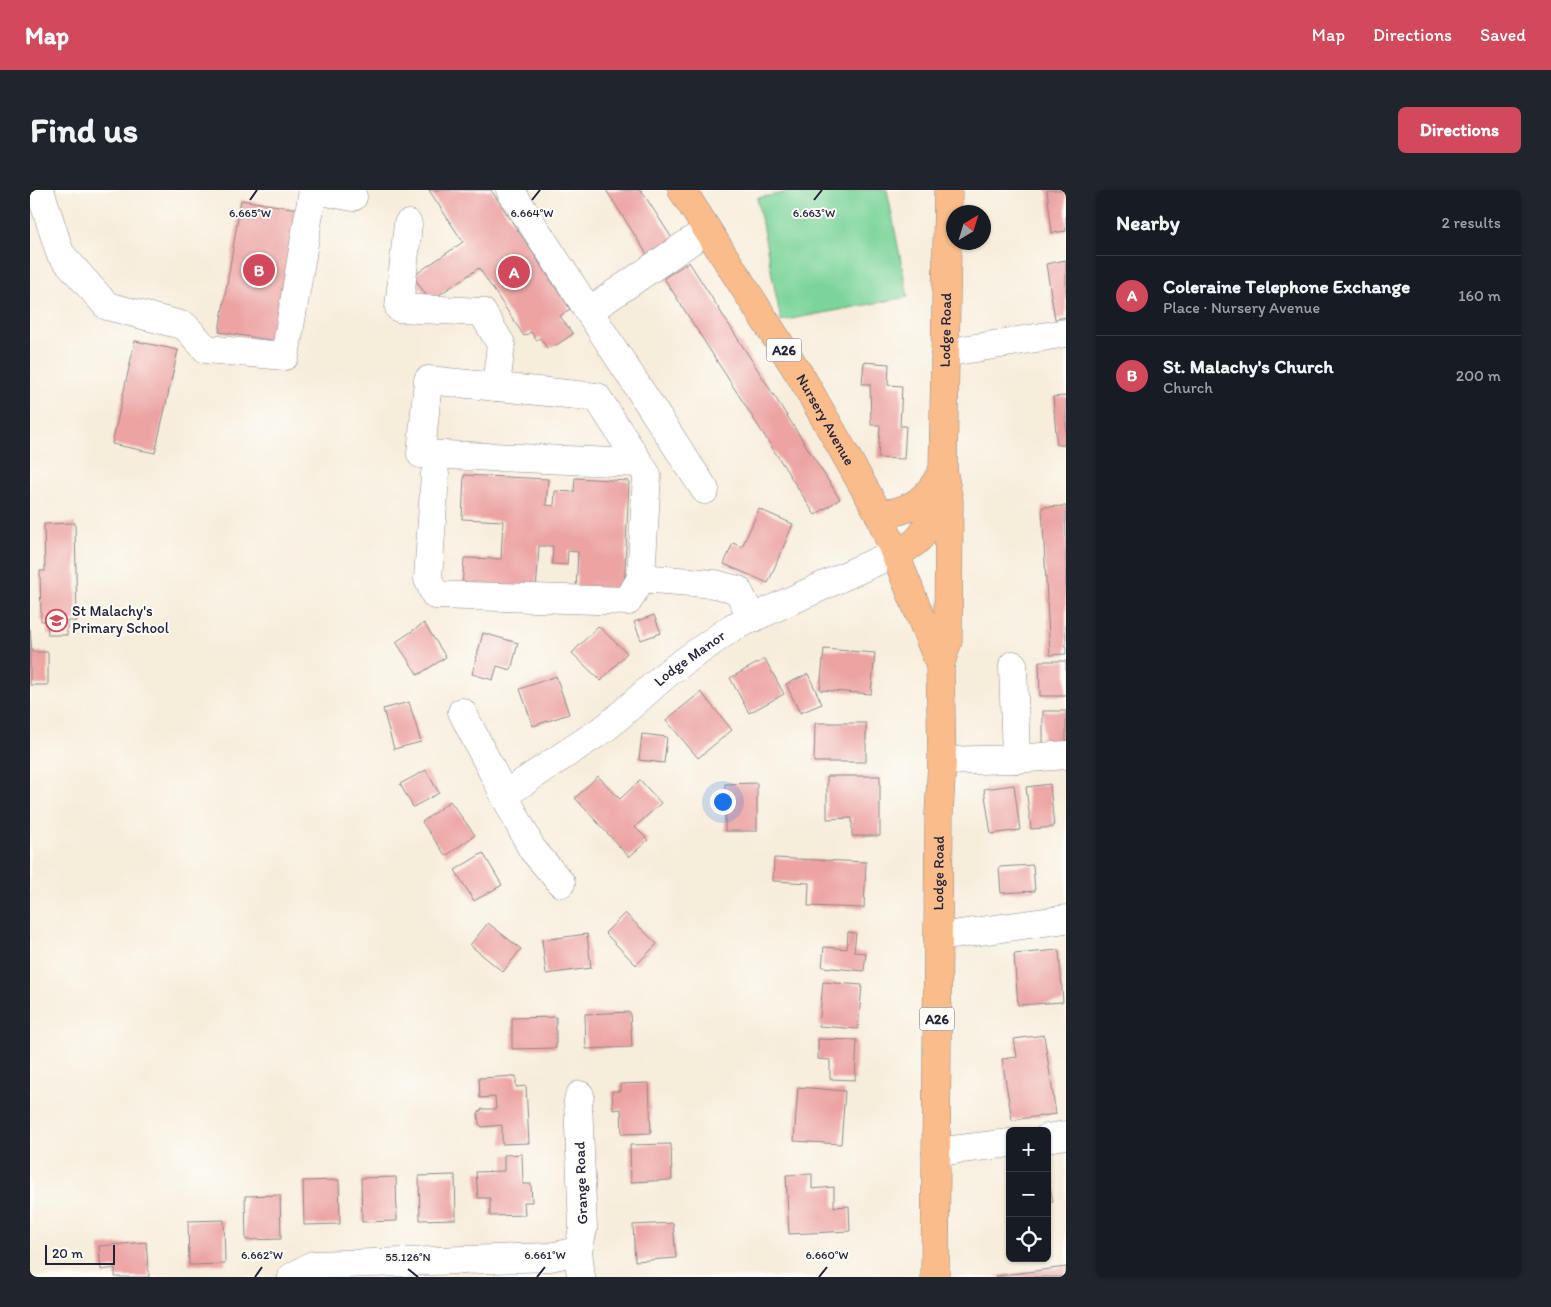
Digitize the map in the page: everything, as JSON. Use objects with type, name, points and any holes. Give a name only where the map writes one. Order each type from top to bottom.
[{"type":"main road","name":"Nursery Avenue","points":[[682,190],[803,380],[878,514],[940,665]]},
{"type":"main road","name":"Lodge Road","points":[[895,553],[910,548],[925,534],[938,481],[945,353],[948,190]]},
{"type":"main road","name":"Lodge Road","points":[[935,1277],[938,937],[942,761],[940,665],[948,641],[949,501],[938,481]]},
{"type":"main road","points":[[878,514],[894,514],[914,504],[938,481]]},
{"type":"street","points":[[40,190],[60,253],[107,306],[185,326],[206,349],[285,356],[315,190],[353,197]]},
{"type":"street","points":[[510,190],[705,490]]},
{"type":"street","points":[[408,224],[399,308],[482,312],[501,344],[496,386]]},
{"type":"street","points":[[589,311],[707,230]]},
{"type":"street","points":[[945,353],[1066,333]]},
{"type":"street","points":[[435,474],[428,579],[435,595],[628,601],[641,578],[647,476],[597,396],[428,380],[421,454],[638,463]]},
{"type":"street","name":"Lodge Manor","points":[[504,796],[608,726],[669,672],[733,627],[895,553]]},
{"type":"street","points":[[641,578],[715,584],[738,590],[752,619]]},
{"type":"street","points":[[1013,665],[1016,759]]},
{"type":"street","points":[[462,712],[532,849],[561,883]]},
{"type":"street","points":[[942,761],[1016,759],[1066,755]]},
{"type":"street","points":[[938,937],[1066,919]]},
{"type":"street","name":"Grange Road","points":[[292,1277],[313,1265],[550,1257],[579,1264],[583,1229],[578,1101],[580,1094]]},
{"type":"street","points":[[1051,1137],[1066,1135]]},
{"type":"street","points":[[936,1152],[1006,1143]]},
{"type":"green space","points":[[800,190],[887,190],[908,297],[781,321],[757,198]]},
{"type":"building","points":[[429,190],[491,190],[570,309],[560,316],[573,334],[558,344],[547,348],[540,338],[536,340],[531,332],[524,336],[479,268],[430,301],[413,276],[463,242]]},
{"type":"building","points":[[606,190],[641,190],[675,243],[650,259]]},
{"type":"building","points":[[1047,190],[1066,190],[1066,231],[1052,233]]},
{"type":"building","points":[[241,200],[298,209],[277,341],[219,332]]},
{"type":"building","points":[[1066,260],[1066,317],[1055,319],[1046,264]]},
{"type":"building","points":[[689,262],[840,499],[815,515],[664,278]]},
{"type":"building","points":[[135,341],[178,350],[155,453],[112,444]]},
{"type":"building","points":[[864,362],[889,364],[888,385],[902,386],[900,426],[906,426],[904,459],[878,458],[880,425],[871,425],[870,384],[862,384]]},
{"type":"building","points":[[1066,396],[1066,445],[1057,445],[1053,397]]},
{"type":"building","points":[[464,475],[548,479],[546,505],[554,506],[555,491],[574,492],[575,478],[629,481],[624,591],[576,589],[578,552],[568,551],[567,565],[552,564],[553,546],[539,546],[536,593],[462,589],[464,558],[501,559],[503,521],[462,519]]},
{"type":"building","points":[[1066,506],[1066,654],[1050,655],[1042,507]]},
{"type":"building","points":[[759,509],[793,524],[768,583],[724,564],[733,543],[742,547]]},
{"type":"building","points":[[75,523],[77,621],[67,621],[67,635],[48,635],[47,621],[41,621],[40,571],[45,571],[44,524]]},
{"type":"building","points":[[654,615],[661,633],[641,640],[634,622]]},
{"type":"building","points":[[424,623],[446,657],[418,675],[396,642]]},
{"type":"building","points":[[598,626],[627,653],[601,681],[572,653]]},
{"type":"building","points":[[30,629],[32,652],[48,652],[48,685],[30,685]]},
{"type":"building","points":[[483,633],[518,643],[511,670],[497,666],[493,680],[472,674]]},
{"type":"building","points":[[824,649],[875,653],[871,694],[820,690]]},
{"type":"building","points":[[765,659],[784,694],[749,713],[730,678]]},
{"type":"building","points":[[1039,661],[1066,661],[1066,696],[1040,696]]},
{"type":"building","points":[[808,674],[822,704],[800,713],[786,684]]},
{"type":"building","points":[[556,676],[569,714],[533,726],[520,689]]},
{"type":"building","points":[[701,692],[732,730],[698,758],[666,720]]},
{"type":"building","points":[[409,702],[421,742],[394,749],[383,709]]},
{"type":"building","points":[[1043,711],[1066,711],[1066,746],[1043,746]]},
{"type":"building","points":[[815,723],[866,723],[866,762],[814,762]]},
{"type":"building","points":[[642,734],[667,737],[664,763],[639,760]]},
{"type":"building","points":[[426,770],[439,793],[413,807],[400,784]]},
{"type":"building","points":[[598,776],[620,799],[640,780],[661,803],[635,827],[648,840],[629,857],[575,798]]},
{"type":"building","points":[[827,776],[880,776],[880,836],[852,836],[852,818],[827,819]]},
{"type":"building","points":[[757,783],[757,831],[725,831],[725,784]]},
{"type":"building","points":[[1050,784],[1054,827],[1031,829],[1026,787]]},
{"type":"building","points":[[1014,785],[1020,830],[991,834],[984,789]]},
{"type":"building","points":[[450,801],[475,835],[446,856],[422,822]]},
{"type":"building","points":[[483,853],[502,885],[474,901],[455,870]]},
{"type":"building","points":[[774,858],[866,862],[864,908],[808,906],[809,883],[773,881]]},
{"type":"building","points":[[1033,865],[1035,891],[1001,893],[999,867]]},
{"type":"building","points":[[625,913],[657,944],[636,965],[605,933]]},
{"type":"building","points":[[488,923],[521,949],[503,972],[470,945]]},
{"type":"building","points":[[848,932],[856,933],[854,952],[866,953],[864,971],[822,967],[824,947],[847,949]]},
{"type":"building","points":[[587,934],[591,968],[546,974],[542,940]]},
{"type":"building","points":[[1059,950],[1063,1002],[1018,1005],[1014,954]]},
{"type":"building","points":[[823,982],[862,985],[858,1029],[819,1026]]},
{"type":"building","points":[[630,1012],[632,1047],[586,1049],[585,1014]]},
{"type":"building","points":[[556,1017],[556,1048],[512,1049],[512,1018]]},
{"type":"building","points":[[1044,1035],[1056,1114],[1012,1120],[1002,1059],[1017,1057],[1014,1039]]},
{"type":"building","points":[[818,1039],[857,1040],[855,1080],[830,1079],[830,1060],[818,1059]]},
{"type":"building","points":[[516,1076],[516,1087],[526,1086],[529,1143],[502,1144],[502,1125],[482,1127],[479,1124],[478,1113],[482,1109],[496,1109],[495,1097],[480,1098],[479,1078]]},
{"type":"building","points":[[649,1083],[651,1133],[622,1134],[621,1109],[613,1110],[612,1091],[620,1091],[620,1084]]},
{"type":"building","points":[[798,1087],[845,1091],[841,1144],[794,1141]]},
{"type":"building","points":[[671,1144],[672,1180],[631,1182],[630,1145]]},
{"type":"building","points":[[522,1154],[523,1184],[531,1184],[532,1202],[524,1202],[525,1215],[490,1216],[490,1198],[478,1198],[476,1172],[504,1171],[504,1155]]},
{"type":"building","points":[[812,1174],[812,1189],[834,1187],[834,1207],[849,1206],[850,1231],[789,1234],[786,1175]]},
{"type":"building","points":[[455,1175],[456,1219],[420,1220],[419,1176]]},
{"type":"building","points":[[396,1177],[397,1221],[362,1222],[361,1178]]},
{"type":"building","points":[[339,1180],[340,1224],[304,1225],[303,1181]]},
{"type":"building","points":[[280,1195],[281,1239],[246,1240],[245,1196]]},
{"type":"building","points":[[224,1220],[225,1264],[189,1265],[188,1221]]},
{"type":"building","points":[[673,1223],[676,1258],[635,1261],[633,1225]]},
{"type":"building","points":[[146,1242],[149,1277],[115,1277],[115,1268],[101,1270],[99,1246]]},
{"type":"building","points":[[1066,1267],[1066,1277],[996,1277],[996,1276]]},
{"type":"place","name":"St. Malachy's Church","points":[[259,270]]},
{"type":"place","name":"Coleraine Telephone Exchange","points":[[514,272]]},
{"type":"place","name":"St Malachy's Primary School","points":[[56,620]]}]
